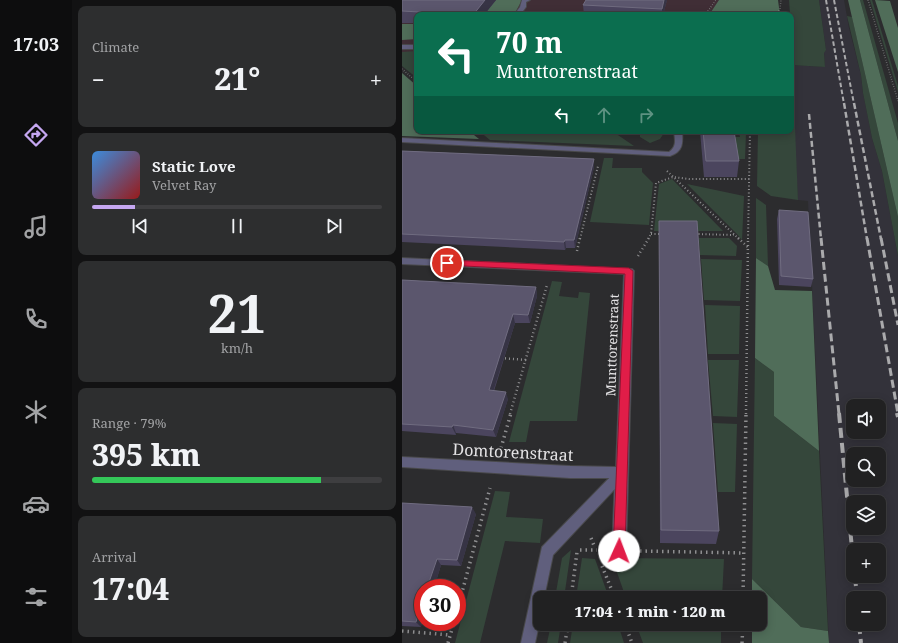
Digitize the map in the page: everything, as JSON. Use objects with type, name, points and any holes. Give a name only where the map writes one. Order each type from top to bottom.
[{"type":"street","points":[[519,12],[523,7],[524,1],[527,0]]},
{"type":"street","points":[[402,48],[414,47]]},
{"type":"street","points":[[402,140],[670,154],[676,150],[679,145],[678,134]]},
{"type":"street","points":[[402,261],[629,271]]},
{"type":"street","name":"Munttorenstraat","points":[[619,551],[629,271]]},
{"type":"street","name":"Domtorenstraat","points":[[402,462],[570,472],[622,473]]},
{"type":"street","points":[[528,643],[547,552],[622,473]]},
{"type":"path","points":[[707,12],[716,0]]},
{"type":"path","points":[[778,12],[780,9],[781,0]]},
{"type":"path","points":[[868,0],[898,101]]},
{"type":"path","points":[[402,69],[414,79]]},
{"type":"path","points":[[743,591],[750,134]]},
{"type":"path","points":[[572,268],[602,150]]},
{"type":"path","points":[[649,153],[748,247]]},
{"type":"path","points":[[629,271],[651,234],[656,183],[673,177],[688,179],[749,179]]},
{"type":"path","points":[[580,207],[588,208]]},
{"type":"path","points":[[651,234],[666,234]]},
{"type":"path","points":[[689,234],[735,235]]},
{"type":"path","points":[[466,579],[552,268]]},
{"type":"path","points":[[495,358],[526,360]]},
{"type":"path","points":[[402,631],[450,635]]},
{"type":"path","points":[[448,643],[451,631]]},
{"type":"path","points":[[565,643],[567,631]]},
{"type":"path","points":[[628,631],[632,643]]},
{"type":"path","points":[[742,643],[743,631]]},
{"type":"shaded area","points":[[402,0],[723,0],[717,12],[414,12],[414,53],[402,53]]},
{"type":"shaded area","points":[[819,0],[844,0],[849,28],[861,75],[872,138],[882,171],[898,256],[898,643],[829,643],[808,201],[798,200],[794,128],[794,65],[825,67],[824,52],[826,50]]},
{"type":"green space","points":[[496,0],[522,0],[516,12],[485,12]]},
{"type":"green space","points":[[719,0],[778,0],[780,12],[711,12]]},
{"type":"green space","points":[[789,0],[819,0],[826,50],[824,53],[825,67],[794,65],[794,12],[790,12]]},
{"type":"green space","points":[[848,0],[860,0],[898,141],[898,217]]},
{"type":"green space","points":[[860,0],[863,0],[898,123],[898,141]]},
{"type":"green space","points":[[870,0],[872,0],[898,86],[898,92]]},
{"type":"green space","points":[[875,0],[890,1],[898,28],[898,72]]},
{"type":"green space","points":[[847,16],[852,17],[898,217],[898,256],[882,171],[872,138],[861,75]]},
{"type":"green space","points":[[402,24],[414,24],[414,39],[402,40]]},
{"type":"green space","points":[[414,51],[414,76],[402,66],[402,52]]},
{"type":"green space","points":[[402,73],[414,83],[414,134],[473,134],[479,139],[402,136]]},
{"type":"green space","points":[[794,103],[798,200],[771,196],[757,186],[758,134],[794,134]]},
{"type":"green space","points":[[483,134],[616,134],[634,146],[490,140]]},
{"type":"green space","points":[[640,134],[663,134],[660,139],[650,143],[640,137]]},
{"type":"green space","points":[[739,134],[746,134],[745,159],[738,159],[734,137],[740,137]]},
{"type":"green space","points":[[604,158],[613,158],[612,168],[642,168],[642,172],[653,183],[649,225],[590,222]]},
{"type":"green space","points":[[672,179],[723,231],[654,231],[659,184]]},
{"type":"green space","points":[[687,184],[744,196],[742,240],[737,234]]},
{"type":"green space","points":[[756,198],[766,205],[768,266],[756,258]]},
{"type":"green space","points":[[699,238],[729,238],[737,246],[736,256],[700,255]]},
{"type":"green space","points":[[756,258],[768,266],[775,290],[812,291],[819,451],[774,416],[774,372],[755,358]]},
{"type":"green space","points":[[701,259],[742,260],[740,301],[704,300]]},
{"type":"green space","points":[[552,281],[562,282],[559,296],[578,298],[579,292],[590,293],[577,421],[530,421],[526,442],[509,442]]},
{"type":"green space","points":[[705,305],[740,306],[739,354],[708,354]]},
{"type":"green space","points":[[755,358],[774,372],[774,416],[819,451],[828,631],[801,627],[767,594],[767,591],[764,591],[752,579]]},
{"type":"green space","points":[[708,360],[739,360],[737,417],[713,416]]},
{"type":"green space","points":[[713,423],[737,424],[735,492],[718,492]]},
{"type":"green space","points":[[495,491],[510,492],[506,517],[543,519],[540,543],[505,541],[480,643],[455,643],[458,631],[466,631],[466,601]]},
{"type":"green space","points":[[571,550],[565,591],[556,591],[562,558]]},
{"type":"green space","points":[[582,558],[595,559],[606,591],[577,591]]},
{"type":"green space","points":[[612,558],[724,559],[722,591],[624,591]]},
{"type":"green space","points":[[752,579],[764,591],[752,591]]},
{"type":"green space","points":[[767,594],[801,627],[828,631],[829,643],[752,643],[752,631],[767,631]]},
{"type":"green space","points":[[550,631],[560,631],[558,643],[547,643]]},
{"type":"green space","points":[[572,631],[620,631],[624,643],[570,643]]},
{"type":"green space","points":[[639,631],[721,631],[721,643],[643,643]]},
{"type":"building","points":[[402,0],[485,0],[475,12],[402,11]]},
{"type":"building","points":[[586,0],[664,0],[662,9],[583,5]]},
{"type":"building","points":[[703,134],[734,134],[739,161],[706,161]]},
{"type":"building","points":[[402,151],[594,159],[574,240],[565,240],[564,242],[402,234]]},
{"type":"building","points":[[779,210],[808,212],[813,279],[781,276]]},
{"type":"building","points":[[659,221],[697,221],[719,531],[661,530]]},
{"type":"building","points":[[402,280],[536,287],[528,315],[513,314],[489,390],[506,392],[493,430],[453,425],[452,427],[402,424]]},
{"type":"building","points":[[402,503],[472,507],[457,560],[437,559],[430,579],[414,579],[414,622],[402,621]]},
{"type":"railway","points":[[826,0],[844,104]]},
{"type":"railway","points":[[834,0],[854,104]]},
{"type":"railway","points":[[844,103],[867,239]]},
{"type":"railway","points":[[854,103],[881,239]]},
{"type":"railway","points":[[809,114],[821,239]]},
{"type":"railway","points":[[821,238],[839,414]]},
{"type":"railway","points":[[867,238],[898,414]]},
{"type":"railway","points":[[881,238],[898,325]]},
{"type":"railway","points":[[839,413],[851,543]]},
{"type":"railway","points":[[897,413],[898,417]]},
{"type":"railway","points":[[856,583],[856,591]]},
{"type":"railway","points":[[860,631],[861,643]]},
{"type":"route","points":[[447,263],[629,271],[619,551]]}]
